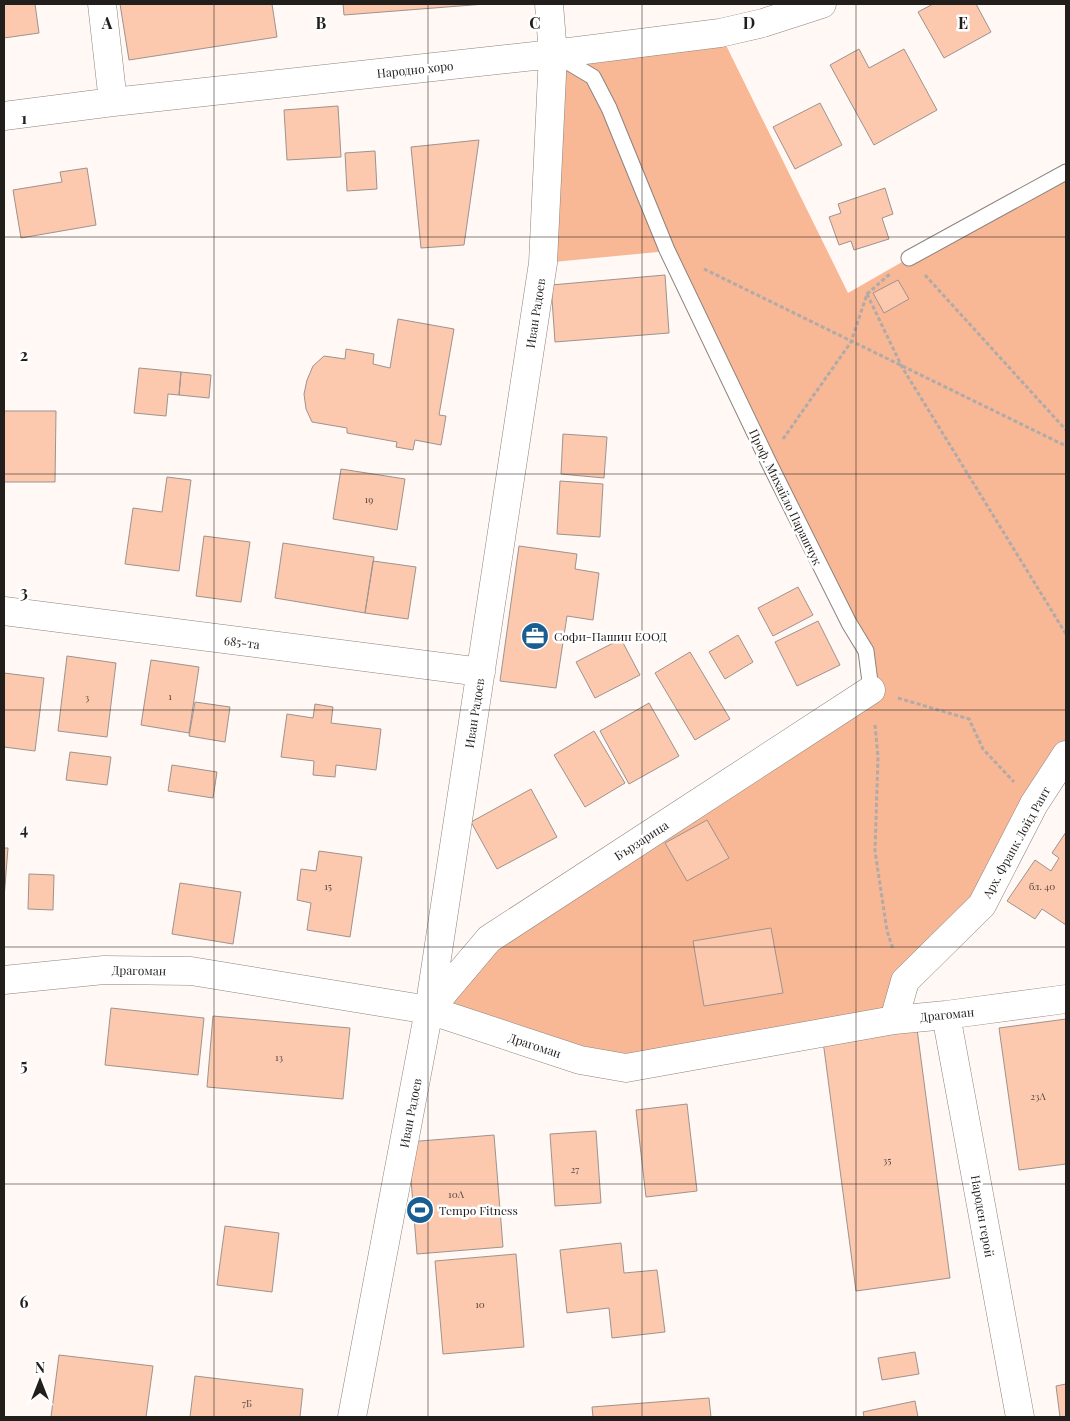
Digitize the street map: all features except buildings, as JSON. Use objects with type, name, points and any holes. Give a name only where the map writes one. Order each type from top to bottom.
[{"type":"street","points":[[102,4],[113,102]]},
{"type":"street","name":"Иван Радоев","points":[[352,1417],[430,1010],[543,264],[554,54],[549,4]]},
{"type":"street","name":"Народно хоро","points":[[4,116],[113,102],[554,54],[720,32],[763,23],[822,4]]},
{"type":"street","name":"685-та","points":[[4,612],[481,672]]},
{"type":"street","name":"Бързарица","points":[[430,1010],[490,939],[871,690]]},
{"type":"street","name":"Арх. Франк Лойд Раит","points":[[894,1020],[905,981],[982,905],[1034,804],[1066,755]]},
{"type":"street","name":"Драгоман","points":[[4,980],[104,970],[192,971],[430,1010],[580,1060],[626,1068],[894,1020],[1066,999]]},
{"type":"street","name":"Народен герой","points":[[946,1015],[1020,1417]]},
{"type":"lane","name":"Проф. Михайло Парашчук","points":[[554,54],[593,77],[609,108],[668,250],[768,461],[849,623],[866,651],[871,690]]},
{"type":"lane","points":[[909,258],[1066,172]]},
{"type":"path","points":[[668,250],[851,342],[1066,446]]},
{"type":"path","points":[[768,461],[851,342],[867,294],[909,258],[1066,430]]},
{"type":"path","points":[[867,294],[902,367],[1066,634]]},
{"type":"path","points":[[905,981],[887,931],[875,850],[878,757],[871,690],[969,719],[983,749],[1034,804]]},
{"type":"shaded area","points":[[720,33],[848,293],[1066,172],[1066,755],[982,905],[905,981],[894,1020],[626,1068],[429,1010],[489,939],[871,690],[866,651],[668,251],[543,263],[553,54]]},
{"type":"place","name":"Софи-Пашин ЕООД","points":[[535,636]]},
{"type":"place","name":"Tempo Fitness","points":[[420,1210]]}]
